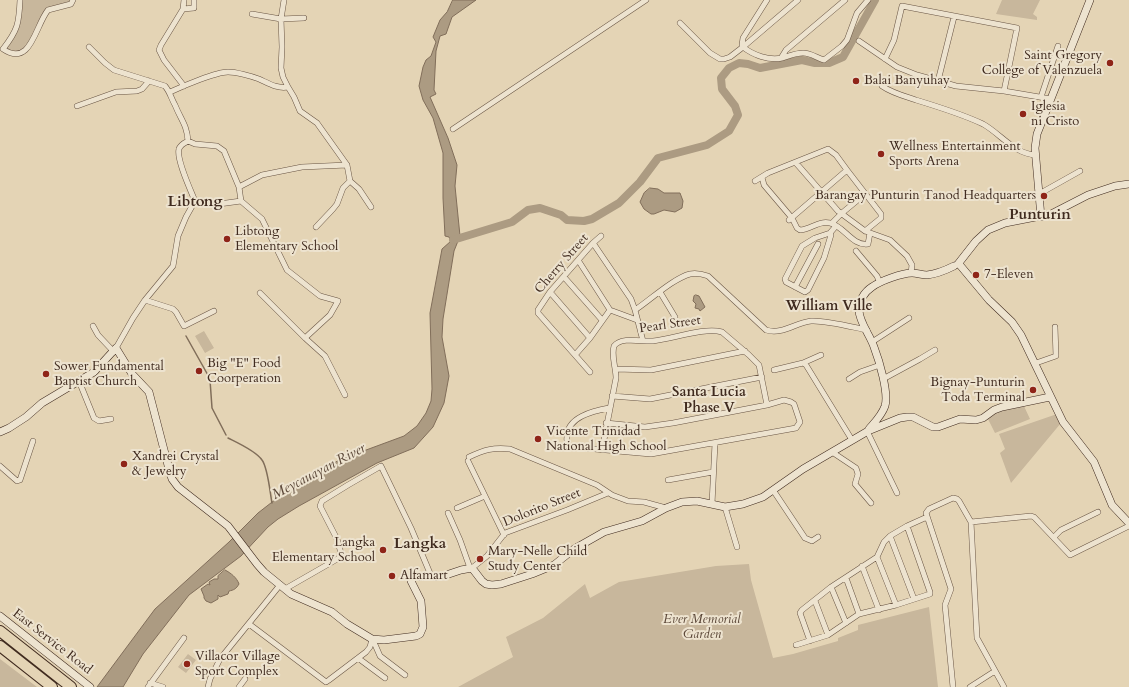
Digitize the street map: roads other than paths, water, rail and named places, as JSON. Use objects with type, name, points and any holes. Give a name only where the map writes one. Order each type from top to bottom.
[{"type":"highway","points":[[0,631],[71,687]]},
{"type":"highway","points":[[0,646],[52,687]]},
{"type":"main road","points":[[1041,217],[1035,148],[1037,134],[1090,0]]},
{"type":"main road","points":[[868,431],[878,419],[885,407],[886,400],[880,365],[859,312],[859,303],[870,287],[911,273],[926,275],[933,274],[957,265],[976,241],[988,230],[1005,223],[1051,214],[1088,195],[1115,186],[1129,184]]},
{"type":"main road","points":[[957,265],[1016,328],[1036,363],[1050,397],[1063,422],[1094,462],[1112,505],[1129,525]]},
{"type":"main road","points":[[0,432],[26,417],[42,403],[94,372],[115,350],[132,374],[149,392],[173,482],[228,526],[264,572],[291,594],[332,612],[347,624],[372,640],[384,640],[416,636],[420,634],[423,627],[421,601],[410,578],[414,576],[432,578],[440,577],[471,568],[482,581],[492,586],[516,580],[554,564],[574,549],[604,532],[642,521],[666,508],[682,502],[697,501],[725,507],[743,504],[763,497],[803,469],[868,431],[907,416],[913,417],[933,427],[938,427],[960,419],[976,420],[983,418],[994,410],[1002,407],[1050,397]]},
{"type":"main road","name":"East Service Road","points":[[0,616],[90,687]]},
{"type":"street","points":[[20,0],[17,28],[2,49],[8,53],[22,54],[26,51],[48,10],[71,4],[74,0]]},
{"type":"street","points":[[184,0],[183,9],[159,50],[164,60],[184,86]]},
{"type":"street","points":[[183,9],[194,8],[194,0]]},
{"type":"street","points":[[284,0],[281,19],[281,68],[283,77],[300,111],[317,123],[347,165],[350,180],[359,189],[371,207]]},
{"type":"street","points":[[453,129],[646,0]]},
{"type":"street","points":[[767,0],[743,38],[742,45],[749,52],[769,59],[781,58],[801,53],[811,54],[822,59],[827,59],[847,40],[857,13],[868,0]]},
{"type":"street","points":[[680,23],[706,50],[724,59],[730,57],[743,47],[798,0]]},
{"type":"street","points":[[781,58],[786,50],[845,0]]},
{"type":"street","points":[[885,59],[893,45],[902,6],[1017,28],[1004,91]]},
{"type":"street","points":[[252,14],[281,19],[304,18]]},
{"type":"street","points":[[938,81],[954,17]]},
{"type":"street","points":[[859,41],[905,71],[938,81],[964,87],[1004,91],[1051,99]]},
{"type":"street","points":[[1041,97],[1058,46]]},
{"type":"street","points":[[89,47],[105,64],[114,70],[165,86],[170,92],[174,105],[187,129],[188,141]]},
{"type":"street","points":[[170,92],[209,77],[228,72],[257,78],[282,88],[288,87]]},
{"type":"street","points":[[77,106],[116,92],[137,91],[142,89],[148,81]]},
{"type":"street","points":[[882,86],[894,93],[980,123],[995,132],[1020,151],[1036,155]]},
{"type":"street","points":[[188,141],[195,144],[217,146],[224,151],[239,187],[241,201],[262,219],[287,270],[320,296],[338,301],[330,315],[305,338]]},
{"type":"street","points":[[188,141],[181,145],[178,150],[183,172],[195,202]]},
{"type":"street","points":[[755,181],[762,177],[826,150],[830,150],[882,216],[867,232],[868,244],[860,243],[834,224],[822,223],[800,230],[764,185],[762,177]]},
{"type":"street","points":[[796,163],[842,213],[867,232],[890,240],[907,256],[912,266],[911,273]]},
{"type":"street","points":[[239,187],[262,175],[302,167],[347,165]]},
{"type":"street","points":[[790,219],[847,170]]},
{"type":"street","points":[[1039,194],[1080,171]]},
{"type":"street","points":[[316,227],[337,204],[343,188],[350,180]]},
{"type":"street","points":[[830,233],[815,238],[802,246],[785,279],[786,282],[805,292],[808,290],[827,249],[831,235],[830,233],[834,224],[842,213],[865,194]]},
{"type":"street","points":[[195,202],[200,201],[219,204],[241,201]]},
{"type":"street","points":[[93,326],[98,335],[115,350],[145,300],[173,266],[178,236],[186,217],[195,202]]},
{"type":"street","name":"Cherry Street","points":[[575,355],[538,313],[538,310],[550,292],[593,243],[601,236]]},
{"type":"street","points":[[815,238],[818,244],[827,249]]},
{"type":"street","points":[[593,243],[624,289],[635,310],[643,341]]},
{"type":"street","points":[[795,287],[818,244]]},
{"type":"street","points":[[856,251],[877,276],[880,283]]},
{"type":"street","points":[[578,260],[610,310],[637,320]]},
{"type":"street","points":[[635,310],[660,292],[689,275],[700,274],[708,276],[766,330],[772,332],[780,331],[798,324],[812,321],[867,330]]},
{"type":"street","points":[[564,277],[602,320]]},
{"type":"street","points":[[550,292],[590,338]]},
{"type":"street","points":[[660,292],[675,317]]},
{"type":"street","points":[[260,293],[305,338],[326,356],[345,395]]},
{"type":"street","points":[[145,300],[173,309],[184,326],[214,311]]},
{"type":"street","points":[[590,372],[575,355],[590,338],[610,310]]},
{"type":"street","points":[[872,342],[909,318]]},
{"type":"street","points":[[1036,363],[1056,356],[1055,327]]},
{"type":"street","name":"Pearl Street","points":[[602,450],[606,423],[616,378],[613,350],[616,343],[621,341],[666,339],[706,331],[716,331],[725,334],[745,351],[759,366],[767,405]]},
{"type":"street","points":[[883,379],[920,360],[935,350]]},
{"type":"street","points":[[616,369],[651,370],[745,351]]},
{"type":"street","points":[[774,370],[803,363],[821,355]]},
{"type":"street","points":[[803,363],[806,364],[852,440]]},
{"type":"street","points":[[849,379],[860,372],[880,365]]},
{"type":"street","points":[[612,396],[650,399],[762,377]]},
{"type":"street","points":[[79,380],[94,418],[99,421],[111,419]]},
{"type":"street","points":[[606,423],[645,427],[767,405],[784,400],[794,404],[800,422],[796,428],[651,454],[572,447],[566,442],[570,425],[575,419],[609,408]]},
{"type":"street","points":[[868,431],[897,492]]},
{"type":"street","points":[[0,466],[16,481],[20,480],[33,441]]},
{"type":"street","points":[[712,504],[715,443]]},
{"type":"street","points":[[504,535],[468,459],[486,450],[496,448],[510,449],[597,485],[608,493],[628,501],[644,502],[666,508]]},
{"type":"street","points":[[832,452],[856,468],[858,474],[854,484],[871,503]]},
{"type":"street","points":[[208,687],[210,679],[225,652],[282,587],[339,558],[341,553],[337,539],[320,506],[322,501],[381,466],[385,471],[411,528],[432,578]]},
{"type":"street","points":[[668,480],[713,472]]},
{"type":"street","points":[[774,490],[805,538],[812,541],[818,537]]},
{"type":"street","name":"Dolorito Street","points":[[471,568],[487,556],[504,535],[511,531],[561,513],[608,493]]},
{"type":"street","points":[[457,508],[485,496]]},
{"type":"street","points":[[953,687],[944,605],[951,589],[926,513],[929,509],[954,498],[957,499],[971,522],[977,635],[1004,687]]},
{"type":"street","points":[[725,507],[737,547]]},
{"type":"street","points":[[1054,537],[1061,530],[1098,512]]},
{"type":"street","points":[[448,513],[471,568]]},
{"type":"street","points":[[971,522],[1031,516],[1034,517],[1070,555],[1129,525]]},
{"type":"street","points":[[810,641],[800,613],[802,610],[831,587],[878,557],[884,542],[890,536],[927,517]]},
{"type":"street","points":[[796,645],[828,635],[859,614],[879,610],[928,595],[930,592],[907,526]]},
{"type":"street","points":[[890,536],[914,599]]},
{"type":"street","points":[[878,557],[896,605]]},
{"type":"street","points":[[862,566],[879,610]]},
{"type":"street","points":[[846,578],[859,614]]},
{"type":"street","points":[[831,587],[846,624]]},
{"type":"street","points":[[815,600],[828,635]]},
{"type":"street","points":[[249,624],[326,682],[366,652],[370,647],[372,640]]},
{"type":"street","points":[[163,687],[149,685],[184,638]]},
{"type":"street","points":[[372,640],[380,656],[405,675]]},
{"type":"street","points":[[358,658],[384,678]]},
{"type":"street","points":[[970,687],[995,671]]},
{"type":"street","points":[[239,687],[245,679]]},
{"type":"waterway","points":[[453,240],[512,222],[528,210],[540,208],[561,215],[567,220],[584,221],[592,219],[619,203],[640,182],[658,158],[707,145],[729,131],[738,115],[735,106],[722,89],[721,78],[729,68],[739,63],[760,68],[802,60],[815,63],[829,63],[843,57],[875,0]]},
{"type":"waterway","points":[[186,336],[209,377]]},
{"type":"waterway","points":[[210,380],[212,408],[226,435]]},
{"type":"waterway","name":"Meycauayan River","points":[[228,438],[251,450],[262,460],[267,474],[272,503]]},
{"type":"place","name":"Saint Gregory College of Valenzuela","points":[[1110,63]]},
{"type":"place","name":"Balai Banyuhay","points":[[856,81]]},
{"type":"place","name":"Iglesia ni Cristo","points":[[1023,114]]},
{"type":"place","name":"Wellness Entertainment Sports Arena","points":[[881,154]]},
{"type":"place","name":"Barangay Punturin Tanod Headquarters","points":[[1044,196]]},
{"type":"place","name":"Libtong Elementary School","points":[[227,239]]},
{"type":"place","name":"7-Eleven","points":[[976,275]]},
{"type":"place","name":"Big \"E\" Food Coorperation","points":[[199,371]]},
{"type":"place","name":"Sower Fundamental Baptist Church","points":[[46,374]]},
{"type":"place","name":"Bignay-Punturin Toda Terminal","points":[[1033,390]]},
{"type":"place","name":"Vicente Trinidad National High School","points":[[538,439]]},
{"type":"place","name":"Xandrei Crystal & Jewelry","points":[[124,464]]},
{"type":"place","name":"Langka Elementary School","points":[[383,550]]},
{"type":"place","name":"Mary-Nelle Child Study Center","points":[[480,559]]},
{"type":"place","name":"Alfamart","points":[[392,576]]},
{"type":"place","name":"Villacor Village Sport Complex","points":[[187,664]]},
{"type":"district","name":"Libtong","points":[[195,203]]},
{"type":"district","name":"Punturin","points":[[1040,216]]},
{"type":"district","name":"William Ville","points":[[829,307]]},
{"type":"district","name":"Santa Lucia Phase V","points":[[709,402]]},
{"type":"district","name":"Langka","points":[[420,545]]},
{"type":"park label","name":"Ever Memorial Garden","points":[[702,628]]}]
